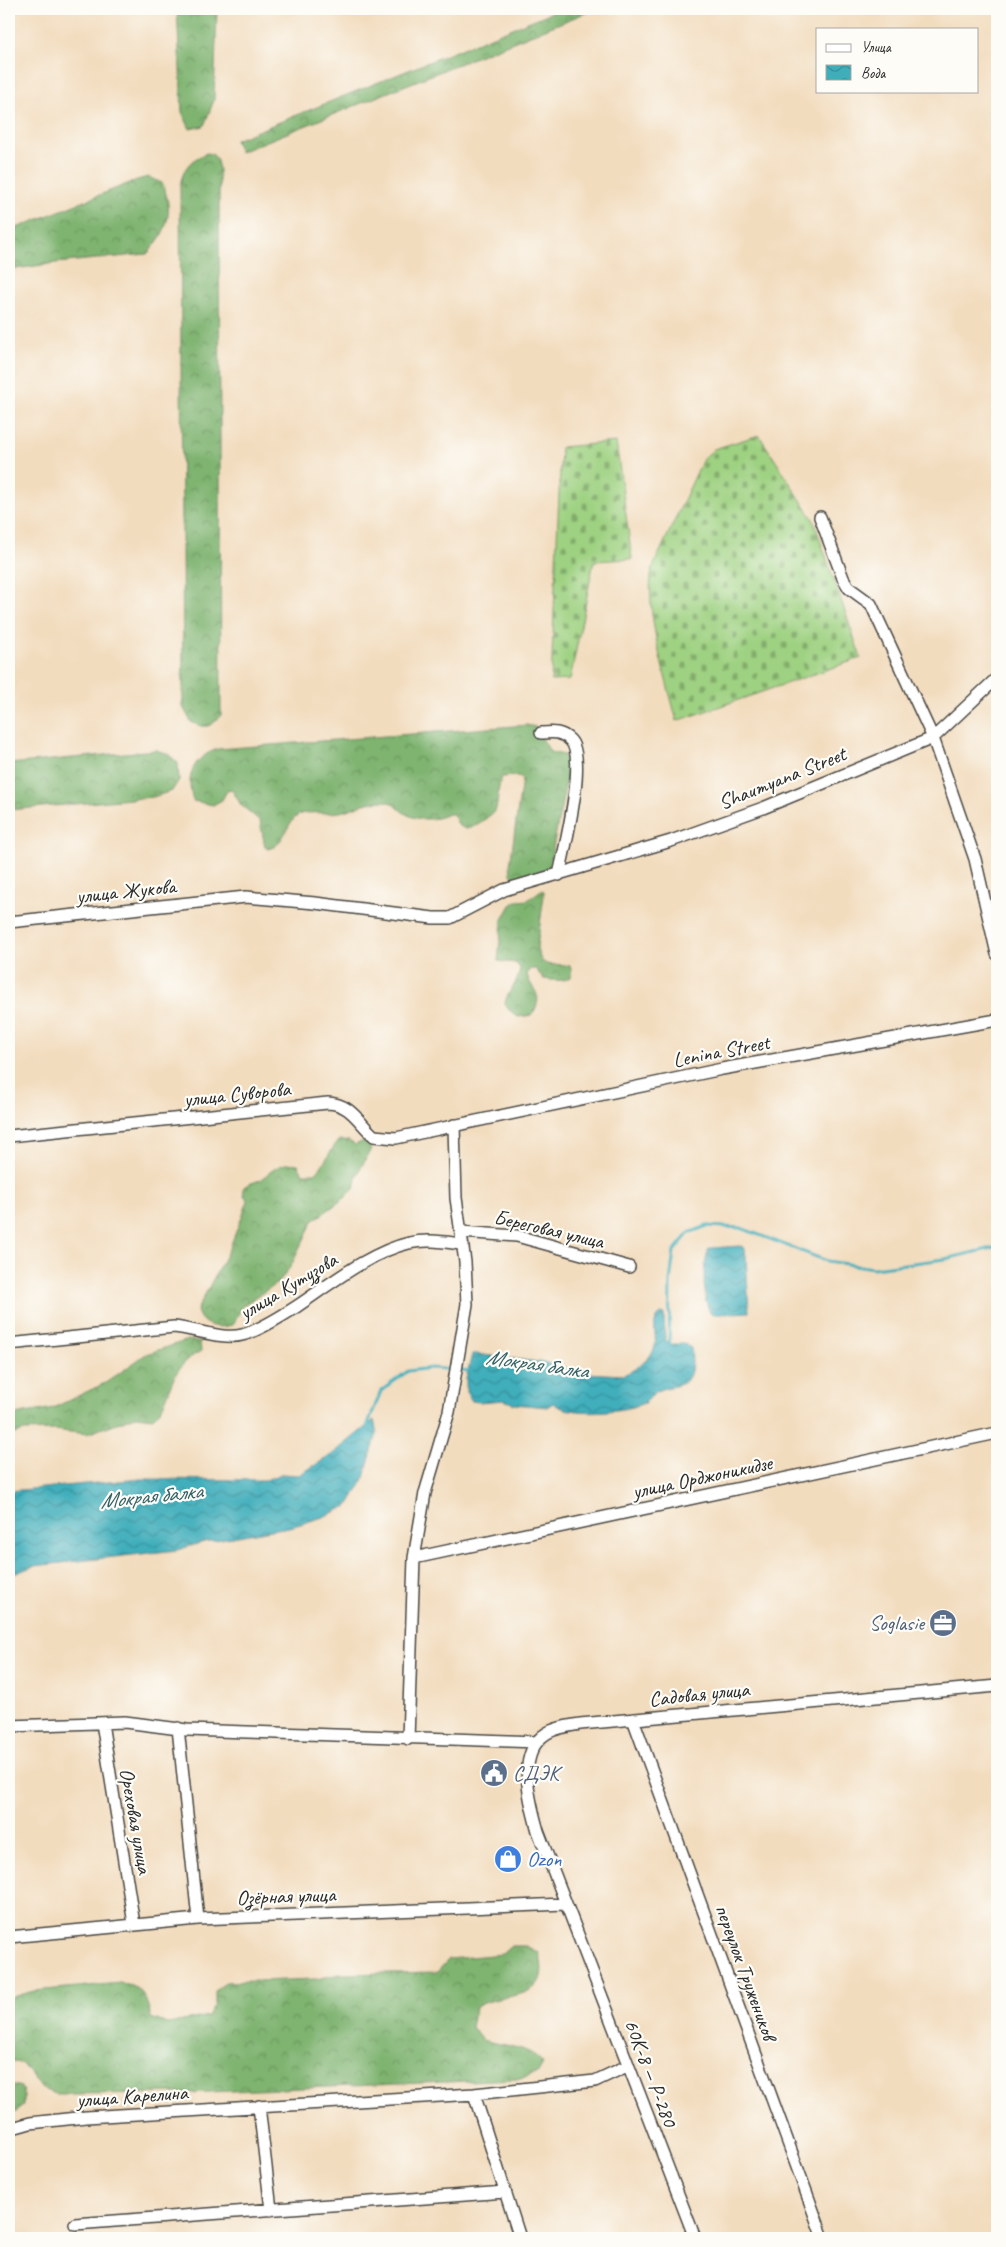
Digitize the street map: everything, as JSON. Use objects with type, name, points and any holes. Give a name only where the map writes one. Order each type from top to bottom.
[{"type":"street","points":[[820,517],[843,578],[849,588],[871,604],[933,738],[975,859],[997,954]]},
{"type":"street","name":"Shaumyana Street","points":[[246,898],[315,903],[433,918],[450,918],[504,890],[670,841],[763,808],[933,738],[997,678]]},
{"type":"street","points":[[541,733],[559,732],[571,741],[578,756],[578,774],[560,875]]},
{"type":"street","name":"улица Жукова","points":[[9,922],[246,898]]},
{"type":"street","name":"Lenina Street","points":[[454,1125],[722,1069],[997,1020]]},
{"type":"street","name":"улица Суворова","points":[[9,1136],[328,1103],[337,1103],[347,1108],[374,1136],[383,1139],[396,1138],[454,1125]]},
{"type":"street","points":[[408,1739],[414,1558],[425,1493],[449,1412],[464,1326],[466,1284],[456,1198],[454,1125]]},
{"type":"street","name":"Береговая улица","points":[[461,1238],[517,1236],[629,1267]]},
{"type":"street","name":"улица Кутузова","points":[[9,1344],[174,1327],[241,1336],[284,1315],[363,1264],[397,1248],[420,1242],[461,1238]]},
{"type":"street","name":"улица Орджоникидзе","points":[[414,1558],[997,1433]]},
{"type":"street","name":"Садовая улица","points":[[537,1742],[547,1733],[562,1727],[997,1686]]},
{"type":"street","name":"переулок Тружеников","points":[[634,1719],[823,2238]]},
{"type":"street","points":[[9,1726],[125,1722],[178,1728],[408,1739],[537,1742]]},
{"type":"street","name":"Ореховая улица","points":[[102,1723],[134,1924]]},
{"type":"street","points":[[178,1728],[198,1919]]},
{"type":"street","name":"60К-8 — Р-280","points":[[537,1742],[528,1766],[530,1801],[538,1831],[627,2066],[695,2238]]},
{"type":"street","name":"Озёрная улица","points":[[9,1937],[198,1919],[565,1904]]},
{"type":"street","name":"улица Карелина","points":[[9,2129],[30,2123],[86,2117],[474,2094],[595,2081],[627,2066]]},
{"type":"street","points":[[474,2094],[520,2238]]},
{"type":"street","points":[[259,2106],[271,2210]]},
{"type":"street","points":[[75,2224],[505,2192]]},
{"type":"green space","points":[[177,9],[217,9],[214,100],[204,126],[190,129],[182,112]]},
{"type":"green space","points":[[560,9],[595,9],[240,152],[235,140]]},
{"type":"green space","points":[[207,153],[213,154],[219,169],[221,715],[211,725],[200,726],[191,722],[183,707],[180,185],[186,169],[192,161]]},
{"type":"green space","points":[[148,177],[162,183],[168,203],[168,213],[167,222],[160,238],[147,254],[56,263],[9,270],[9,231]]},
{"type":"green space","points":[[759,435],[813,519],[861,658],[677,721],[653,624],[650,586],[652,569],[703,459],[714,449]]},
{"type":"green space","points":[[616,442],[632,559],[594,561],[570,680],[551,681],[561,447]]},
{"type":"green space","points":[[527,725],[536,727],[550,752],[564,755],[569,767],[549,868],[538,876],[529,879],[515,880],[511,874],[510,865],[522,779],[519,776],[502,777],[496,809],[478,824],[466,829],[459,826],[453,814],[434,819],[417,818],[405,813],[392,803],[379,801],[340,812],[305,813],[299,815],[294,819],[279,843],[268,849],[265,847],[260,821],[241,805],[232,790],[228,789],[222,800],[213,805],[193,801],[191,792],[191,776],[197,762],[202,757],[218,749]]},
{"type":"green space","points":[[156,750],[168,754],[178,763],[179,780],[172,791],[153,797],[9,810],[9,764]]},
{"type":"green space","points":[[541,890],[544,891],[544,895],[537,947],[539,955],[545,963],[570,966],[571,972],[568,979],[559,980],[543,979],[536,969],[531,969],[527,972],[530,983],[536,991],[538,1001],[532,1015],[518,1017],[508,1009],[505,1003],[508,994],[517,980],[520,968],[515,963],[498,961],[502,921],[511,905],[517,901],[528,900]]},
{"type":"green space","points":[[340,1140],[349,1141],[355,1145],[366,1140],[371,1149],[357,1175],[354,1188],[346,1197],[313,1221],[291,1266],[279,1282],[242,1306],[234,1324],[217,1327],[206,1323],[199,1316],[197,1310],[230,1247],[248,1201],[244,1195],[243,1188],[282,1165],[298,1164],[303,1173],[315,1173]]},
{"type":"green space","points":[[188,1340],[200,1342],[201,1351],[189,1359],[175,1375],[165,1401],[153,1418],[136,1416],[87,1434],[55,1430],[24,1431],[9,1436],[9,1416],[53,1408],[107,1382],[146,1354]]},
{"type":"green space","points":[[511,1946],[526,1946],[539,1953],[542,1970],[539,1981],[532,1989],[522,1994],[497,1999],[475,2008],[471,2027],[482,2040],[523,2049],[543,2063],[539,2072],[517,2079],[186,2093],[55,2094],[42,2089],[23,2064],[9,2060],[9,1998],[34,1991],[120,1983],[139,1990],[143,1994],[151,2018],[168,2024],[208,2016],[215,2004],[215,1991],[226,1982],[316,1979],[340,1974],[437,1972],[449,1959],[502,1954]]},
{"type":"green space","points":[[9,2083],[21,2087],[24,2095],[24,2106],[9,2118]]},
{"type":"water","points":[[743,1247],[746,1255],[749,1312],[710,1313],[707,1306],[704,1282],[708,1250]]},
{"type":"water","points":[[664,1313],[665,1340],[670,1344],[685,1344],[691,1348],[692,1365],[686,1381],[657,1391],[646,1402],[613,1410],[584,1411],[571,1410],[553,1403],[547,1407],[514,1404],[504,1400],[472,1401],[466,1392],[466,1379],[472,1354],[546,1363],[585,1373],[623,1375],[638,1367],[654,1350],[655,1322],[659,1315]]},
{"type":"water","points":[[374,1420],[377,1434],[363,1481],[348,1506],[323,1517],[294,1526],[204,1542],[177,1550],[34,1566],[9,1576],[9,1491],[141,1479],[266,1480],[282,1474],[299,1475],[330,1456]]},
{"type":"waterway","name":"Мокрая балка","points":[[669,1346],[670,1282],[674,1251],[689,1233],[707,1226],[741,1228],[827,1261],[873,1268],[945,1259],[997,1247]]},
{"type":"waterway","name":"Мокрая балка","points":[[366,1429],[381,1391],[408,1371],[431,1368],[472,1371]]},
{"type":"place","name":"Soglasie","points":[[943,1623]]},
{"type":"place","name":"СДЭК","points":[[494,1773]]},
{"type":"place","name":"Ozon","points":[[508,1859]]}]
